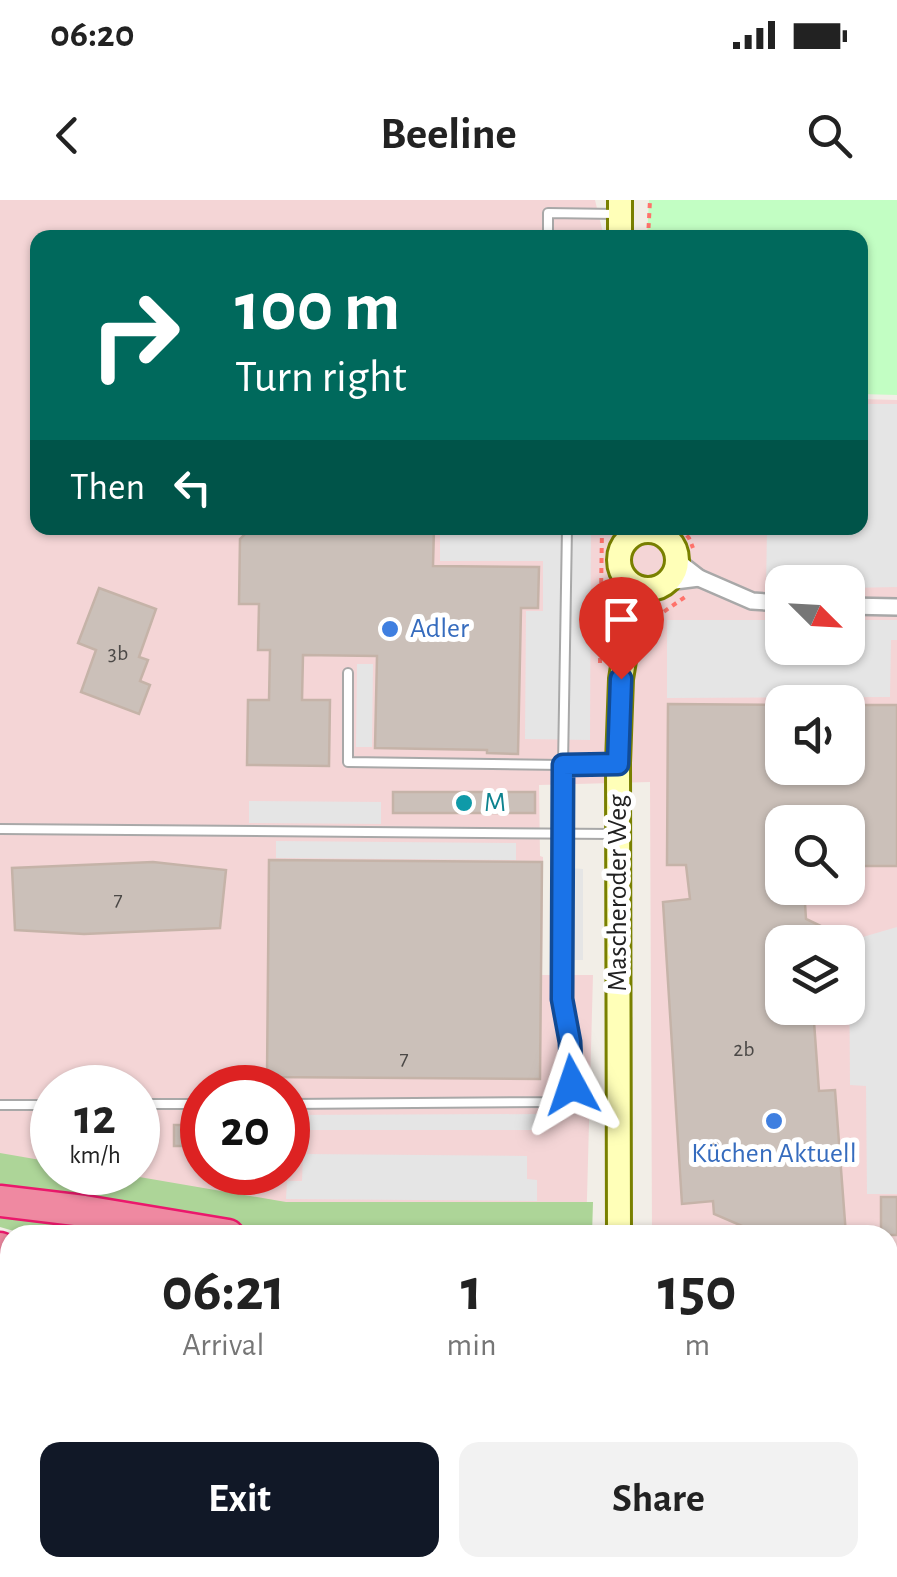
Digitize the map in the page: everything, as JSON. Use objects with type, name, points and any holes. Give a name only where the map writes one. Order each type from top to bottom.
[{"type":"highway","points":[[0,1201],[165,1225]]},
{"type":"street","points":[[636,535],[623,545],[619,562],[621,571],[638,587],[660,586],[672,572],[672,544],[657,535]]},
{"type":"street","points":[[672,572],[699,578],[752,601],[765,602]]},
{"type":"street","name":"Mascheroder Weg","points":[[620,1225],[618,764],[621,679],[638,587]]},
{"type":"street","points":[[865,606],[897,607]]},
{"type":"lane","points":[[548,230],[548,212],[620,217]]},
{"type":"lane","points":[[310,1104],[546,1102],[558,1100],[572,1085],[562,999],[567,535]]},
{"type":"lane","points":[[348,673],[348,762],[618,764]]},
{"type":"lane","points":[[0,829],[618,834]]},
{"type":"lane","points":[[0,1105],[30,1105]]},
{"type":"path","points":[[648,230],[650,200]]},
{"type":"path","points":[[600,678],[602,535]]},
{"type":"shaded area","points":[[0,200],[595,200],[602,230],[30,230],[30,535],[868,535],[868,399],[897,400],[897,1225],[652,1225],[650,782],[539,785],[542,975],[593,975],[586,1225],[398,1225],[226,1195],[310,1195],[310,1065],[180,1065],[180,1187],[160,1184],[160,1065],[30,1065],[30,1160],[0,1155]]},
{"type":"shaded area","points":[[868,404],[897,404],[897,587],[865,588],[865,565],[766,565],[767,535],[868,535]]},
{"type":"shaded area","points":[[440,535],[591,535],[590,740],[525,739],[526,611],[543,611],[543,561],[440,561]]},
{"type":"shaded area","points":[[667,620],[765,620],[765,665],[865,665],[865,620],[897,620],[897,640],[891,640],[890,697],[865,697],[865,685],[765,685],[765,698],[667,698]]},
{"type":"shaded area","points":[[357,664],[373,664],[372,747],[356,747]]},
{"type":"shaded area","points":[[249,801],[381,802],[381,824],[249,823]]},
{"type":"shaded area","points":[[276,841],[516,843],[516,860],[276,858]]},
{"type":"shaded area","points":[[570,868],[583,869],[583,960],[570,960]]},
{"type":"shaded area","points":[[897,927],[897,1194],[867,1194],[866,1086],[850,1085],[850,1025],[865,1025],[865,936]]},
{"type":"shaded area","points":[[540,1114],[541,1130],[310,1130],[310,1115]]},
{"type":"shaded area","points":[[310,1154],[527,1156],[527,1179],[537,1180],[537,1201],[286,1199],[286,1195],[310,1195]]},
{"type":"green space","points":[[649,200],[897,200],[897,395],[868,394],[868,230],[647,230]]},
{"type":"green space","points":[[0,1153],[30,1158],[30,1195],[160,1195],[160,1181],[180,1184],[180,1195],[245,1195],[286,1202],[593,1202],[592,1225],[0,1225]]},
{"type":"building","name":"Adler","points":[[244,535],[434,535],[433,566],[539,567],[538,608],[521,608],[518,754],[375,748],[377,656],[303,655],[302,700],[330,700],[329,766],[247,765],[248,700],[269,700],[270,650],[258,650],[259,604],[239,604],[240,539]]},
{"type":"building","points":[[99,588],[156,609],[139,657],[148,660],[140,681],[150,685],[139,714],[81,692],[96,650],[78,643]]},
{"type":"building","points":[[668,704],[765,705],[765,785],[865,785],[865,705],[897,705],[897,866],[865,866],[865,805],[765,805],[765,905],[805,905],[806,919],[819,925],[765,925],[765,1025],[814,1025],[819,1091],[835,1090],[845,1225],[740,1225],[714,1214],[713,1201],[682,1204],[663,902],[690,899],[686,865],[667,865]]},
{"type":"building","name":"M","points":[[393,792],[535,792],[535,813],[393,813]]},
{"type":"building","points":[[269,860],[542,862],[540,1079],[310,1077],[310,1065],[267,1065]]},
{"type":"building","points":[[153,862],[226,870],[220,928],[84,934],[15,930],[12,868]]},
{"type":"building","points":[[174,1125],[180,1125],[180,1146],[174,1146]]},
{"type":"building","points":[[881,1197],[897,1197],[897,1225],[881,1225]]},
{"type":"place","name":"Adler","points":[[390,629]]},
{"type":"place","name":"M","points":[[464,803]]},
{"type":"place","name":"Küchen Aktuell","points":[[774,1121]]},
{"type":"route","points":[[572,1085],[562,999],[563,765],[618,764],[621,679]]}]
